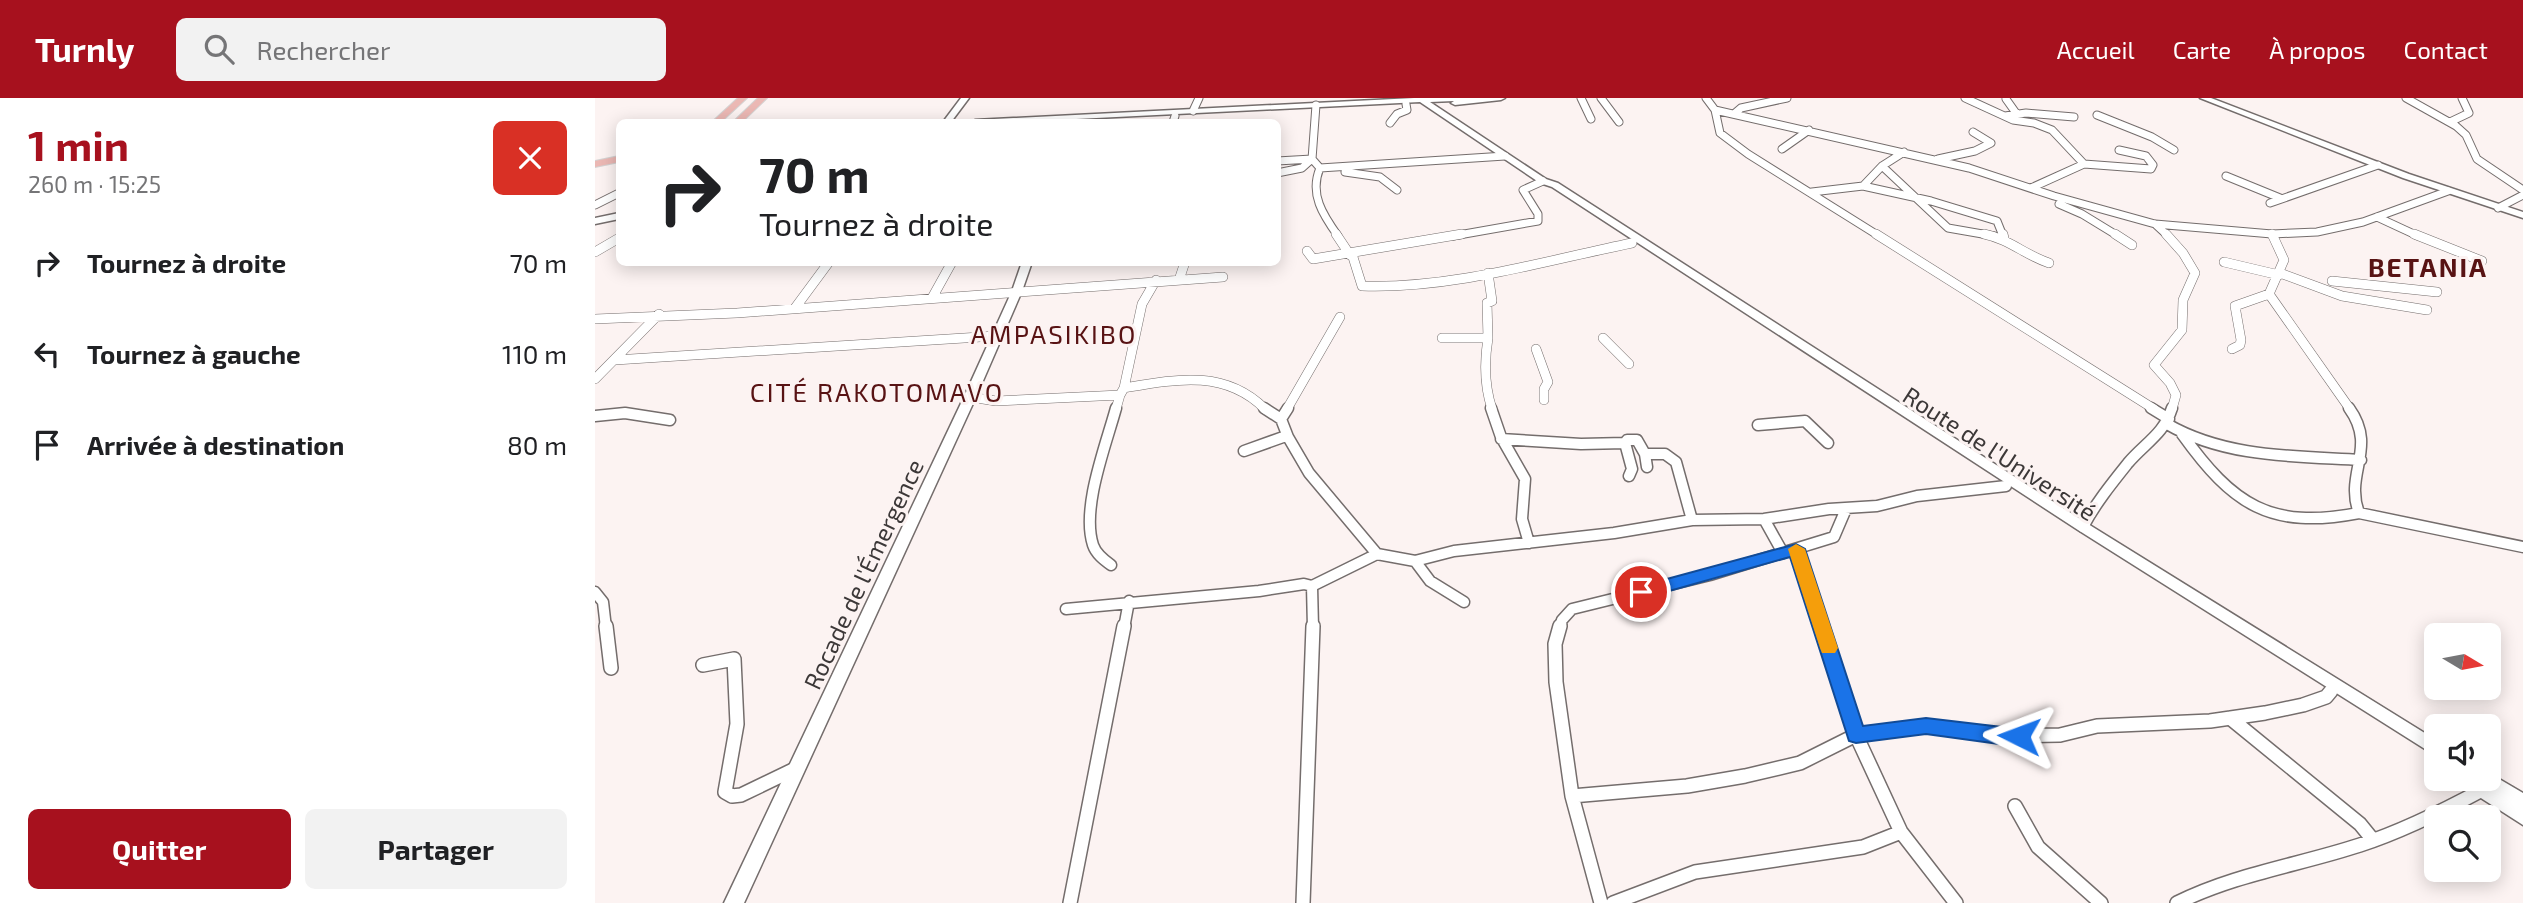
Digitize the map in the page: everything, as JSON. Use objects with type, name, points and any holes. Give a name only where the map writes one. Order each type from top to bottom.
[{"type":"main road","points":[[719,119],[743,98]]},
{"type":"main road","points":[[740,119],[762,98]]},
{"type":"main road","points":[[949,119],[965,98]]},
{"type":"main road","points":[[1174,119],[1316,106],[1406,104],[1463,98]]},
{"type":"main road","points":[[1098,119],[1193,111],[1501,98]]},
{"type":"main road","points":[[2204,98],[2448,191],[2523,215]]},
{"type":"main road","name":"Route de l'Université","points":[[1422,101],[2083,527],[2424,741]]},
{"type":"main road","points":[[595,164],[616,160]]},
{"type":"main road","name":"Route de l'Université","points":[[1543,181],[1546,188],[2424,752]]},
{"type":"main road","points":[[595,221],[616,217]]},
{"type":"main road","name":"Rocade de l'Émergence","points":[[734,903],[970,397],[1026,266]]},
{"type":"main road","points":[[2491,791],[2523,817]]},
{"type":"main road","points":[[2498,791],[2523,803]]},
{"type":"street","points":[[1193,111],[1199,98]]},
{"type":"street","points":[[1581,98],[1591,119]]},
{"type":"street","points":[[1601,98],[1619,122]]},
{"type":"street","points":[[1706,98],[1715,110],[1720,133],[1748,154],[1812,192],[2168,421],[2217,479],[2266,513],[2327,519],[2359,513],[2523,547]]},
{"type":"street","points":[[1734,114],[1741,108],[1787,98]]},
{"type":"street","points":[[1965,98],[2005,116],[2052,130],[2084,164]]},
{"type":"street","points":[[2406,98],[2450,122],[2466,135],[2477,159],[2523,193],[2498,208]]},
{"type":"street","points":[[2450,122],[2469,113],[2462,98]]},
{"type":"street","points":[[2006,99],[2016,113]]},
{"type":"street","points":[[1390,123],[1397,114],[1407,110],[1406,104]]},
{"type":"street","points":[[1281,172],[1302,168],[1312,159],[1316,106]]},
{"type":"street","points":[[1715,110],[1998,176],[2054,196],[2155,224],[2272,234],[2317,232],[2377,217],[2448,191]]},
{"type":"street","points":[[2005,116],[2016,113],[2074,117]]},
{"type":"street","points":[[2097,115],[2152,137],[2174,150],[2164,152]]},
{"type":"street","points":[[1782,149],[1809,130]]},
{"type":"street","points":[[1934,160],[1975,151],[1991,143],[1973,132]]},
{"type":"street","points":[[2119,150],[2129,150],[2146,156],[2155,154]]},
{"type":"street","points":[[1863,186],[1882,166],[1904,152]]},
{"type":"street","points":[[1505,156],[1323,168],[1317,173],[1315,200],[1351,254],[1359,283],[1370,287],[1396,287],[1488,272],[1632,243]]},
{"type":"street","points":[[2031,188],[2084,164],[2151,169],[2153,165],[2146,156]]},
{"type":"street","points":[[1281,161],[1312,159],[1325,172],[1378,174],[1389,179],[1397,190]]},
{"type":"street","points":[[2270,203],[2378,165]]},
{"type":"street","points":[[1882,166],[1948,228],[2004,238],[2032,257],[2049,263]]},
{"type":"street","points":[[2227,176],[2280,198]]},
{"type":"street","points":[[1307,251],[1313,258],[1351,254],[1538,221],[1538,214],[1523,190],[1543,181]]},
{"type":"street","points":[[1812,192],[1863,186],[1917,196],[1975,211],[1997,221],[2004,238]]},
{"type":"street","points":[[595,205],[616,194]]},
{"type":"street","points":[[2054,196],[2058,203],[2082,214],[2131,245]]},
{"type":"street","points":[[2377,217],[2441,247],[2482,261]]},
{"type":"street","points":[[2083,527],[2091,512],[2129,462],[2168,421],[2176,395],[2170,383],[2154,365],[2182,330],[2183,300],[2195,273],[2180,250],[2155,224]]},
{"type":"street","points":[[2232,349],[2240,345],[2242,339],[2235,306],[2269,294],[2280,274],[2284,260],[2272,234]]},
{"type":"street","points":[[595,252],[616,240]]},
{"type":"street","points":[[604,247],[616,246]]},
{"type":"street","points":[[2224,262],[2307,281],[2341,296],[2427,310]]},
{"type":"street","points":[[795,308],[826,266]]},
{"type":"street","points":[[932,298],[951,266]]},
{"type":"street","points":[[1179,280],[1184,266]]},
{"type":"street","points":[[1488,272],[1493,301],[1487,303],[1489,338],[1484,362],[1486,392],[1501,439],[1525,480],[1521,503],[1529,543]]},
{"type":"street","points":[[595,319],[795,308],[1223,277]]},
{"type":"street","points":[[1111,565],[1093,547],[1090,529],[1105,446],[1122,391],[1142,304],[1156,280]]},
{"type":"street","points":[[2332,281],[2437,292]]},
{"type":"street","points":[[2384,286],[2394,305]]},
{"type":"street","points":[[2269,294],[2359,422],[2363,447],[2352,484],[2352,496],[2359,513]]},
{"type":"street","points":[[595,379],[659,314]]},
{"type":"street","points":[[1340,317],[1281,419],[1286,436],[1297,456],[1377,554]]},
{"type":"street","points":[[615,360],[996,336]]},
{"type":"street","points":[[1442,338],[1489,338]]},
{"type":"street","points":[[1602,338],[1629,364]]},
{"type":"street","points":[[1536,349],[1548,382],[1544,389],[1544,400]]},
{"type":"street","points":[[970,397],[996,401],[1122,391],[1169,380],[1213,383],[1244,391],[1270,415],[1281,419]]},
{"type":"street","points":[[595,416],[625,413],[670,419]]},
{"type":"street","points":[[1758,425],[1805,421],[1828,443]]},
{"type":"street","points":[[2182,435],[2231,448],[2361,460]]},
{"type":"street","points":[[1244,451],[1286,436]]},
{"type":"street","points":[[1501,439],[1581,444],[1625,443],[1627,440],[1637,440],[1645,454],[1647,467]]},
{"type":"street","points":[[1625,443],[1632,470],[1629,477]]},
{"type":"street","points":[[1645,454],[1665,454],[1676,461],[1692,520]]},
{"type":"street","points":[[1066,609],[1129,601],[1259,591],[1304,584],[1312,586],[1377,554],[1415,561],[1454,551],[1692,520],[1764,519],[1877,506],[1917,496],[2006,486]]},
{"type":"street","points":[[1601,903],[1572,796],[1556,682],[1555,644],[1562,620],[1573,609],[1710,575],[1834,537],[1846,509]]},
{"type":"street","points":[[1764,519],[1790,551],[1856,735],[1901,832],[1956,903]]},
{"type":"street","points":[[1415,561],[1421,575],[1437,588],[1464,602]]},
{"type":"street","points":[[1303,903],[1303,839],[1313,626],[1312,586]]},
{"type":"street","points":[[595,592],[603,602],[611,668]]},
{"type":"street","points":[[1070,903],[1129,601]]},
{"type":"street","points":[[703,665],[734,659],[737,724],[725,792],[732,796],[741,795],[797,768]]},
{"type":"street","points":[[1572,796],[1687,786],[1745,776],[1800,764],[1856,735],[1926,726],[1999,736],[2060,735],[2097,726],[2230,718],[2303,705],[2326,696],[2331,691]]},
{"type":"street","points":[[2230,718],[2360,824],[2373,840]]},
{"type":"street","points":[[2177,903],[2202,889],[2416,825],[2472,791]]},
{"type":"street","points":[[2015,806],[2038,847],[2101,903]]},
{"type":"street","points":[[1613,903],[1695,872],[1863,847],[1901,832]]},
{"type":"slow traffic","points":[[1796,549],[1829,648]]},
{"type":"district","name":"BETANIA","points":[[2428,266]]},
{"type":"district","name":"AMPASIKIBO","points":[[1054,333]]},
{"type":"district","name":"CITÉ RAKOTOMAVO","points":[[877,391]]},
{"type":"route","points":[[1641,592],[1796,549],[1856,735],[1926,726],[1999,736],[2019,736]]}]
